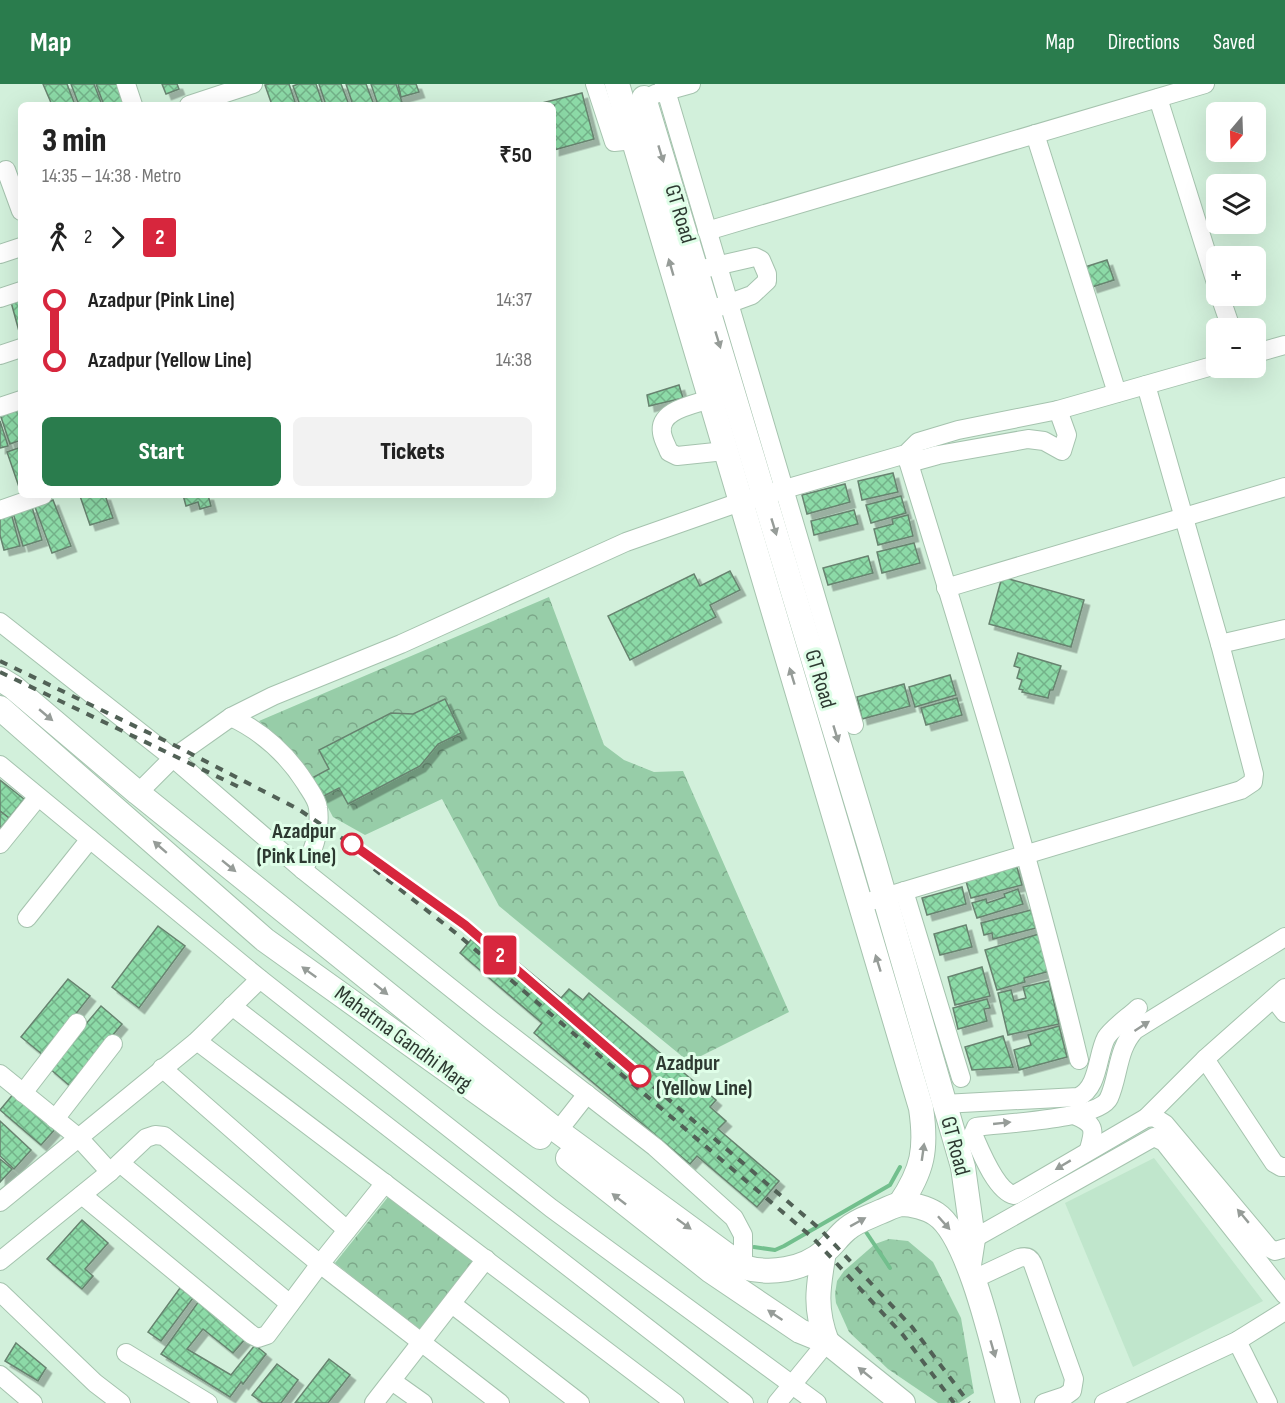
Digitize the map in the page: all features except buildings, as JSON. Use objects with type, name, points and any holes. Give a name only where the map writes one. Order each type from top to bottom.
[{"type":"main road","name":"GT Road","points":[[617,84],[921,1108],[925,1131],[921,1167],[900,1204]]},
{"type":"main road","name":"GT Road","points":[[658,91],[707,268],[894,893],[943,1104],[974,1165],[971,1272]]},
{"type":"main road","name":"Mahatma Gandhi Marg","points":[[3,695],[138,793],[558,1131],[743,1267]]},
{"type":"main road","name":"Mahatma Gandhi Marg","points":[[3,695],[265,940],[543,1139],[711,1271],[800,1331],[827,1342],[903,1403]]},
{"type":"main road","points":[[743,1267],[754,1270],[779,1270],[803,1264],[824,1252],[847,1228],[900,1204],[924,1208],[936,1214],[945,1222],[971,1272],[1008,1403]]},
{"type":"main road","points":[[824,1252],[818,1283],[817,1307],[827,1342]]},
{"type":"street","points":[[126,84],[132,102]]},
{"type":"street","points":[[198,102],[253,84]]},
{"type":"street","points":[[595,84],[614,142],[634,140]]},
{"type":"street","points":[[691,84],[658,91],[707,231],[707,268],[755,257],[761,260],[767,274],[767,281],[752,295],[719,307]]},
{"type":"street","points":[[707,231],[1205,84]]},
{"type":"street","points":[[1158,98],[1206,251]]},
{"type":"street","points":[[1035,134],[1117,393]]},
{"type":"street","points":[[9,169],[18,200]]},
{"type":"street","points":[[0,254],[18,248]]},
{"type":"street","points":[[0,298],[18,292]]},
{"type":"street","points":[[1266,350],[1285,345]]},
{"type":"street","points":[[0,355],[18,349]]},
{"type":"street","points":[[1079,1060],[1057,966],[1026,854],[907,459],[918,442],[958,430],[1058,410],[1206,368]]},
{"type":"street","points":[[861,904],[1249,786],[1253,782],[1254,774],[1220,644],[1146,385]]},
{"type":"street","points":[[710,399],[671,413],[663,424],[662,432],[669,452],[677,456],[725,451]]},
{"type":"street","points":[[0,407],[18,401]]},
{"type":"street","points":[[138,793],[173,759],[231,717],[273,696],[401,644],[626,542],[740,501],[907,459],[1028,440],[1044,441],[1062,451],[1066,435],[1058,410]]},
{"type":"street","points":[[946,588],[1285,487]]},
{"type":"street","points":[[774,492],[854,725]]},
{"type":"street","points":[[0,510],[34,498]]},
{"type":"street","points":[[0,622],[173,759],[303,870],[655,1147],[734,1218],[743,1235],[743,1267]]},
{"type":"street","points":[[1220,644],[1285,629]]},
{"type":"street","points":[[231,717],[251,727],[280,751],[296,769],[315,798],[319,811],[315,846],[303,870]]},
{"type":"street","points":[[0,765],[260,979],[551,1208],[817,1403]]},
{"type":"street","points":[[0,844],[38,796]]},
{"type":"street","points":[[27,918],[90,838]]},
{"type":"street","points":[[894,893],[961,1078]]},
{"type":"street","points":[[1281,1000],[1205,1059],[1146,1118],[1089,1149],[1014,1195],[1005,1191],[974,1165],[973,1134],[976,1127],[1074,1115],[1098,1108],[1107,1102],[1123,1048],[1135,1030],[1285,937]]},
{"type":"street","points":[[0,1203],[196,1041],[260,979]]},
{"type":"street","points":[[232,1006],[744,1403]]},
{"type":"street","points":[[943,1104],[1084,1095],[1094,1076],[1107,1036],[1138,1008]]},
{"type":"street","points":[[23,1093],[77,1023]]},
{"type":"street","points":[[196,1041],[486,1259],[665,1400]]},
{"type":"street","points":[[55,1119],[112,1044]]},
{"type":"street","points":[[1205,1059],[1274,1163],[1285,1167]]},
{"type":"street","points":[[162,1068],[347,1230]]},
{"type":"street","points":[[0,1074],[290,1304]]},
{"type":"street","points":[[558,1131],[587,1094]]},
{"type":"street","points":[[1074,1115],[1092,1126],[1094,1134],[1089,1149]]},
{"type":"street","points":[[1146,1118],[1154,1117],[1165,1124],[1269,1248],[1275,1251],[1285,1248]]},
{"type":"street","points":[[0,1261],[82,1195],[146,1138],[155,1135],[164,1136],[320,1264],[501,1403]]},
{"type":"street","points":[[973,1239],[1154,1137],[1164,1142],[1283,1290]]},
{"type":"street","points":[[82,1195],[258,1338],[267,1335],[385,1183]]},
{"type":"street","points":[[971,1272],[1025,1257],[1033,1264],[1074,1379],[1072,1391],[1065,1396],[1044,1403]]},
{"type":"street","points":[[374,1403],[486,1259]]},
{"type":"street","points":[[0,1292],[95,1383],[121,1403]]},
{"type":"street","points":[[452,1304],[580,1403]]},
{"type":"street","points":[[1104,1403],[1237,1341],[1285,1311]]},
{"type":"street","points":[[1237,1341],[1268,1403]]},
{"type":"street","points":[[777,1403],[827,1342]]},
{"type":"street","points":[[126,1353],[208,1403]]},
{"type":"street","points":[[0,1375],[33,1403]]},
{"type":"street","points":[[392,1381],[423,1403]]},
{"type":"shaded area","points":[[1154,1158],[1263,1301],[1133,1367],[1065,1203]]},
{"type":"green space","points":[[549,597],[604,745],[624,760],[654,772],[683,771],[789,1012],[689,1062],[499,906],[442,799],[365,835],[333,817],[309,772],[259,721]]},
{"type":"green space","points":[[388,1197],[476,1264],[425,1335],[335,1263]]},
{"type":"green space","points":[[889,1239],[908,1241],[933,1262],[961,1318],[974,1393],[959,1403],[938,1403],[888,1369],[849,1332],[836,1303],[837,1281],[844,1271],[875,1244]]},
{"type":"waterway","points":[[754,1247],[775,1250],[784,1246],[890,1185],[900,1167]]},
{"type":"waterway","points":[[864,1229],[890,1268]]},
{"type":"railway","points":[[0,661],[176,746],[298,809],[378,862],[465,925],[821,1230],[912,1327],[969,1403]]},
{"type":"railway","points":[[0,672],[241,788]]},
{"type":"railway","points":[[374,869],[457,934],[813,1238],[903,1335],[954,1403]]},
{"type":"metro line","name":"2","points":[[352,844],[465,925],[640,1076]]},
{"type":"place","name":"Azadpur (Pink Line)","points":[[352,844]]},
{"type":"place","name":"Azadpur (Yellow Line)","points":[[640,1076]]}]
